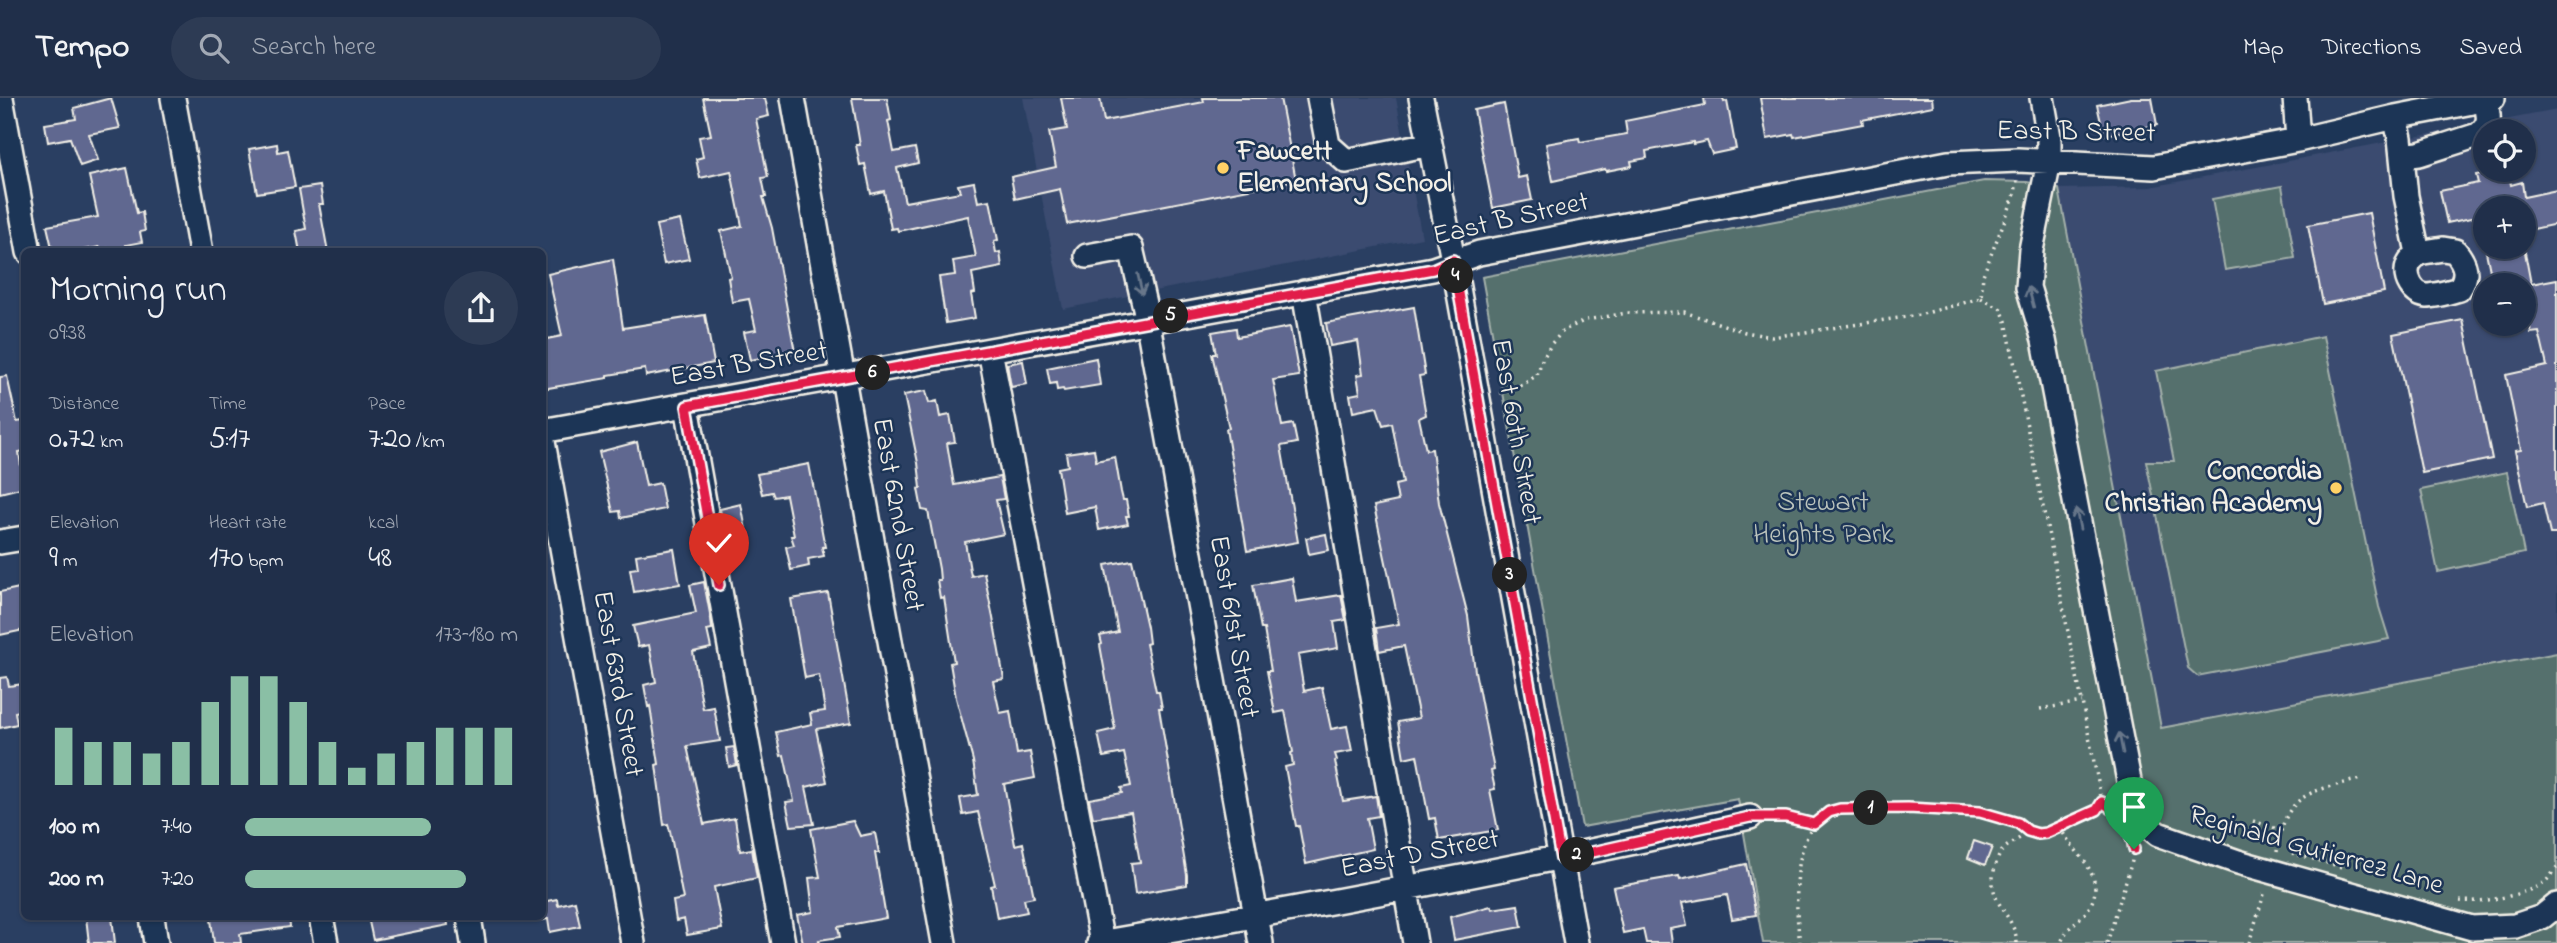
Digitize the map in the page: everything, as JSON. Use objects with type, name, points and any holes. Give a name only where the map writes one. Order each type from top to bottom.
[{"type":"street","points":[[1,98],[28,248]]},
{"type":"street","points":[[173,98],[200,248]]},
{"type":"street","name":"East 62nd Street","points":[[793,98],[944,943]]},
{"type":"street","points":[[1319,98],[1328,145],[1346,160],[1430,144]]},
{"type":"street","name":"East 60th Street","points":[[1422,98],[1576,943]]},
{"type":"street","name":"Reginald Gutierrez Lane","points":[[2042,98],[2049,137],[2049,162],[2031,250],[2028,288],[2044,340],[2133,800],[2145,824],[2172,840],[2238,862],[2472,928],[2515,926],[2542,917],[2557,905]]},
{"type":"street","points":[[2295,98],[2298,140]]},
{"type":"street","points":[[2402,156],[2478,135],[2490,120],[2489,99]]},
{"type":"street","name":"East B Street","points":[[546,433],[1433,269],[1453,260],[1948,163],[2018,160],[2154,167],[2298,140],[2395,117],[2436,104],[2489,99]]},
{"type":"street","points":[[2395,117],[2406,196],[2418,253]]},
{"type":"street","name":"East 61st Street","points":[[1087,256],[1131,248],[1148,321],[1261,943]]},
{"type":"street","points":[[1304,292],[1415,943]]},
{"type":"street","points":[[990,349],[1101,943]]},
{"type":"street","points":[[687,406],[783,943]]},
{"type":"street","name":"East 63rd Street","points":[[546,456],[633,943]]},
{"type":"street","points":[[0,542],[21,538]]},
{"type":"street","name":"East D Street","points":[[1101,943],[1256,917],[1561,859],[1750,817]]},
{"type":"street","points":[[152,920],[156,943]]},
{"type":"street","points":[[322,920],[326,943]]},
{"type":"street","points":[[469,920],[473,943]]},
{"type":"path","points":[[1981,298],[1983,275],[2015,194],[2018,160]]},
{"type":"path","points":[[1500,393],[1524,384],[1537,375],[1552,343],[1564,330],[1586,320],[1627,313],[1684,312],[1745,332],[1772,337],[1919,315],[1981,298],[2001,309],[2007,320],[2102,802],[2123,817]]},
{"type":"path","points":[[2040,709],[2082,702]]},
{"type":"path","points":[[2277,852],[2283,820],[2304,796],[2361,779]]},
{"type":"path","points":[[1800,943],[1795,900],[1796,877],[1814,824],[1829,812],[1840,809],[1908,808],[1980,812],[2018,823],[2028,831],[2038,834],[2097,810],[2102,802]]},
{"type":"path","points":[[1750,817],[1786,817],[1814,824]]},
{"type":"path","points":[[2253,821],[2280,830]]},
{"type":"path","points":[[2060,827],[2066,841],[2075,847],[2090,870],[2094,889],[2092,903],[2065,932],[2061,943]]},
{"type":"path","points":[[2017,943],[2017,932],[1994,898],[1992,879],[2000,852],[2028,831]]},
{"type":"path","points":[[2107,943],[2132,861],[2132,838]]},
{"type":"path","points":[[2267,850],[2313,857],[2351,870]]},
{"type":"path","points":[[2450,900],[2470,901],[2527,890],[2546,880],[2557,867]]},
{"type":"path","points":[[2249,943],[2267,883]]},
{"type":"shaded area","name":"Fawcett Elementary School","points":[[1023,98],[1396,98],[1422,238],[1063,309]]},
{"type":"shaded area","name":"Concordia Christian Academy","points":[[2557,110],[2557,653],[2161,729],[2059,189],[2150,187],[2473,126],[2473,182],[2536,182],[2536,119],[2509,119]]},
{"type":"green space","name":"Stewart Heights Park","points":[[1984,181],[2027,182],[2059,189],[2161,728],[2557,653],[2557,943],[1763,943],[1738,799],[1582,827],[1482,277]]},
{"type":"green space","points":[[2282,186],[2295,258],[2225,270],[2212,199]]},
{"type":"green space","points":[[2323,336],[2379,607],[2389,639],[2197,676],[2188,668],[2146,461],[2174,461],[2156,371]]},
{"type":"green space","points":[[2507,472],[2524,553],[2438,572],[2421,490]]},
{"type":"building","points":[[111,98],[120,128],[89,134],[98,160],[80,166],[70,138],[48,142],[45,124],[76,119],[74,108]]},
{"type":"building","points":[[703,98],[765,98],[769,116],[756,119],[768,177],[762,178],[766,197],[763,197],[772,228],[795,352],[750,360],[744,332],[756,330],[749,299],[732,302],[728,278],[731,277],[721,231],[742,226],[731,171],[700,178],[696,159],[703,157],[699,137],[711,135]]},
{"type":"building","points":[[852,98],[887,98],[894,152],[915,148],[918,163],[897,168],[905,202],[960,192],[958,185],[974,182],[978,202],[990,200],[998,240],[994,241],[996,253],[1000,252],[1002,267],[972,273],[975,293],[971,294],[975,318],[946,323],[939,277],[955,275],[953,261],[976,257],[968,216],[898,231],[897,228],[891,229],[884,191],[871,194],[865,164],[860,165],[856,145],[860,145]]},
{"type":"building","points":[[1061,98],[1100,98],[1104,121],[1204,102],[1203,98],[1280,98],[1296,180],[1067,224],[1060,189],[1015,199],[1011,177],[1056,167],[1049,132],[1067,129]]},
{"type":"building","points":[[1704,98],[1723,98],[1724,102],[1727,101],[1736,149],[1712,154],[1707,141],[1693,142],[1646,151],[1647,158],[1631,161],[1632,166],[1553,181],[1546,144],[1579,138],[1580,142],[1627,134],[1625,121],[1705,105]]},
{"type":"building","points":[[1760,98],[1932,98],[1933,106],[1862,120],[1863,124],[1794,137],[1793,134],[1767,139]]},
{"type":"building","points":[[2131,98],[2152,98],[2157,125],[2104,135],[2097,105]]},
{"type":"building","points":[[1504,104],[1518,178],[1527,176],[1532,200],[1493,208],[1474,110]]},
{"type":"building","points":[[277,144],[278,152],[288,150],[295,187],[257,193],[249,149]]},
{"type":"building","points":[[127,168],[137,213],[142,212],[145,231],[140,232],[142,242],[126,245],[126,248],[52,248],[47,226],[98,217],[89,176]]},
{"type":"building","points":[[2510,182],[2511,185],[2522,182],[2524,196],[2473,196],[2473,218],[2447,223],[2440,191],[2478,183]]},
{"type":"building","points":[[320,186],[323,204],[319,204],[327,248],[299,248],[296,231],[306,229],[299,189]]},
{"type":"building","points":[[2557,190],[2557,224],[2536,228],[2536,196],[2529,196]]},
{"type":"building","points":[[2369,213],[2384,292],[2323,304],[2308,225]]},
{"type":"building","points":[[680,220],[689,259],[664,264],[656,225]]},
{"type":"building","points":[[613,259],[623,328],[705,315],[714,363],[646,376],[645,369],[546,388],[546,339],[562,336],[548,274]]},
{"type":"building","points":[[2488,259],[2526,259],[2529,273],[2490,273]]},
{"type":"building","points":[[2557,279],[2557,534],[2550,534],[2543,503],[2527,507],[2515,451],[2521,450],[2506,375],[2547,366],[2539,332],[2536,332],[2536,283]]},
{"type":"building","points":[[1414,307],[1425,375],[1419,376],[1426,415],[1419,418],[1426,450],[1432,449],[1439,503],[1468,616],[1475,671],[1494,770],[1491,771],[1495,789],[1490,790],[1498,830],[1439,840],[1435,818],[1429,819],[1417,755],[1404,758],[1398,722],[1419,718],[1404,646],[1379,651],[1376,628],[1399,624],[1374,506],[1398,501],[1395,485],[1403,483],[1392,423],[1383,425],[1377,407],[1353,412],[1350,395],[1360,393],[1357,375],[1363,374],[1358,341],[1330,346],[1326,323]]},
{"type":"building","points":[[2463,320],[2492,459],[2422,473],[2393,334]]},
{"type":"building","points":[[1290,327],[1299,376],[1273,380],[1282,426],[1293,424],[1297,443],[1281,446],[1298,542],[1247,551],[1226,429],[1229,428],[1212,354],[1216,354],[1212,332],[1236,328],[1237,337]]},
{"type":"building","points":[[1096,358],[1100,385],[1064,391],[1057,390],[1056,383],[1050,384],[1047,368]]},
{"type":"building","points":[[1023,361],[1027,384],[1011,387],[1007,364]]},
{"type":"building","points":[[7,376],[17,422],[21,421],[21,488],[0,493],[0,377]]},
{"type":"building","points":[[926,391],[929,403],[937,401],[940,417],[950,415],[955,442],[947,443],[954,485],[1000,477],[1004,499],[996,500],[1004,534],[965,542],[971,576],[984,573],[1004,679],[993,681],[1000,713],[1010,711],[1017,754],[1030,752],[1035,778],[1004,784],[1015,845],[1023,843],[1034,897],[1024,899],[1027,912],[997,918],[991,886],[995,885],[978,812],[963,815],[960,798],[978,795],[973,761],[956,698],[950,663],[954,662],[944,597],[940,598],[937,580],[940,580],[939,569],[928,511],[922,510],[918,489],[921,488],[918,463],[904,395]]},
{"type":"building","points":[[637,442],[646,486],[660,483],[665,509],[621,518],[620,511],[613,512],[599,452]]},
{"type":"building","points":[[1094,449],[1096,461],[1115,457],[1123,500],[1126,500],[1128,524],[1099,530],[1095,507],[1065,513],[1058,468],[1068,466],[1066,453]]},
{"type":"building","points":[[809,464],[825,547],[822,547],[824,556],[808,559],[809,566],[791,570],[786,547],[794,545],[791,536],[794,536],[786,495],[774,497],[772,492],[762,494],[757,474]]},
{"type":"building","points":[[741,504],[748,540],[727,544],[720,509]]},
{"type":"building","points":[[1326,534],[1329,550],[1309,554],[1306,538]]},
{"type":"building","points":[[674,549],[680,584],[634,592],[630,569],[638,568],[636,555]]},
{"type":"building","points":[[1132,560],[1147,627],[1149,643],[1146,644],[1162,708],[1159,708],[1187,875],[1187,885],[1135,894],[1131,863],[1140,862],[1131,812],[1093,818],[1089,799],[1122,793],[1121,788],[1131,786],[1124,753],[1103,757],[1098,733],[1115,729],[1100,645],[1100,636],[1118,632],[1105,565]]},
{"type":"building","points":[[1292,578],[1296,602],[1341,595],[1346,620],[1334,622],[1338,648],[1298,655],[1304,691],[1322,687],[1331,729],[1347,726],[1352,751],[1335,754],[1343,801],[1376,796],[1379,816],[1367,818],[1373,849],[1306,864],[1285,767],[1293,765],[1293,752],[1285,711],[1275,713],[1267,671],[1271,671],[1264,629],[1261,629],[1253,585]]},
{"type":"building","points":[[704,582],[711,619],[712,629],[707,630],[711,648],[693,652],[703,709],[714,707],[720,741],[687,746],[704,824],[735,818],[740,851],[752,849],[757,878],[714,887],[722,929],[687,935],[684,919],[676,921],[673,901],[683,899],[670,831],[668,824],[664,825],[656,765],[659,764],[644,685],[656,682],[649,645],[638,647],[633,626],[696,613],[690,585]]},
{"type":"building","points":[[21,588],[21,631],[0,635],[0,592]]},
{"type":"building","points":[[828,593],[851,723],[816,729],[827,782],[806,787],[814,824],[791,826],[786,802],[794,801],[776,732],[812,724],[810,713],[825,711],[819,675],[805,678],[791,599]]},
{"type":"building","points":[[7,677],[9,686],[21,684],[21,711],[15,712],[17,724],[0,728],[0,678]]},
{"type":"building","points":[[734,747],[737,765],[729,767],[726,748]]},
{"type":"building","points":[[853,821],[860,836],[875,833],[879,853],[875,853],[886,918],[838,927],[840,937],[819,940],[820,943],[803,943],[797,915],[813,912],[809,878],[820,877],[811,829]]},
{"type":"building","points":[[1974,841],[1992,847],[1985,865],[1968,858]]},
{"type":"building","points":[[1746,864],[1756,915],[1732,919],[1727,895],[1682,903],[1687,926],[1670,929],[1672,943],[1646,943],[1643,929],[1623,933],[1613,887],[1679,876],[1680,879]]},
{"type":"building","points":[[557,899],[558,905],[575,901],[580,926],[550,932],[546,919],[546,901]]},
{"type":"building","points":[[1518,905],[1522,927],[1454,940],[1450,917],[1491,906],[1492,909]]},
{"type":"building","points":[[86,920],[112,920],[115,943],[89,943]]},
{"type":"building","points":[[211,920],[289,920],[290,927],[240,934],[241,943],[214,943]]},
{"type":"building","points":[[369,920],[447,920],[448,925],[373,940]]},
{"type":"place","name":"Fawcett Elementary School","points":[[1223,168]]},
{"type":"place","name":"Concordia Christian Academy","points":[[2336,488]]},
{"type":"route","points":[[719,585],[687,406],[1433,269],[1453,260],[1561,859],[1750,817],[1770,815],[1814,824],[1829,812],[1853,808],[1980,812],[2005,818],[2038,834],[2097,810],[2102,802],[2123,817],[2131,830],[2134,849]]}]
